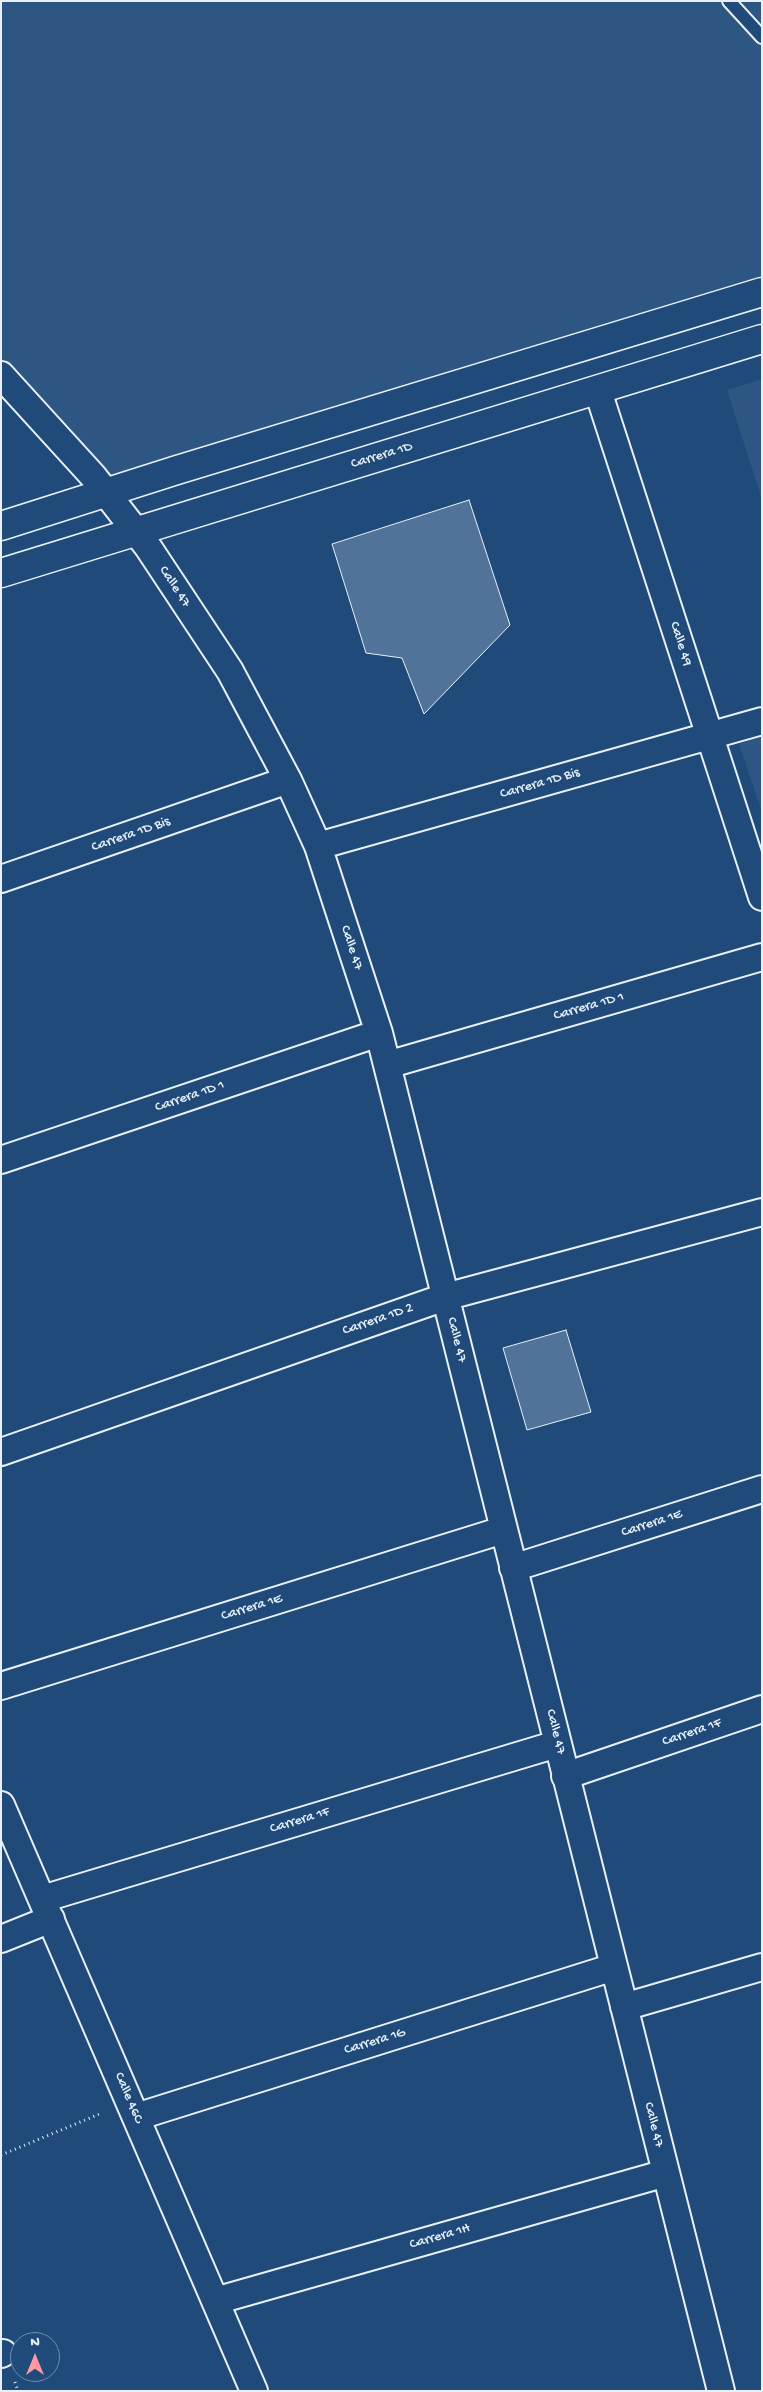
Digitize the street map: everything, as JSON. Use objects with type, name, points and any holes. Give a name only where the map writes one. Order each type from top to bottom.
[{"type":"street","points":[[1,526],[106,492],[762,292]]},
{"type":"street","name":"Carrera 1D","points":[[1,573],[136,530],[598,391],[762,339]]},
{"type":"street","name":"Calle 47","points":[[1,375],[106,492],[136,530],[230,671],[288,780],[318,846],[379,1033],[720,2391]]},
{"type":"street","name":"Calle 49","points":[[598,391],[762,897]]},
{"type":"street","name":"Carrera 1D Bis","points":[[318,846],[762,721]]},
{"type":"street","name":"Carrera 1D Bis","points":[[1,879],[288,780]]},
{"type":"street","name":"Carrera 1D 1","points":[[387,1065],[762,957]]},
{"type":"street","name":"Carrera 1D 1","points":[[1,1160],[379,1033]]},
{"type":"street","name":"Carrera 1D 2","points":[[1,1452],[445,1297],[762,1212]]},
{"type":"street","name":"Carrera 1E","points":[[513,1568],[762,1489]]},
{"type":"street","name":"Carrera 1E","points":[[1,1686],[503,1530]]},
{"type":"street","name":"Carrera 1F","points":[[566,1776],[762,1710]]},
{"type":"street","name":"Carrera 1F","points":[[1,1939],[46,1909],[558,1744]]},
{"type":"street","name":"Calle 46C","points":[[1,1805],[254,2391]]},
{"type":"street","name":"Carrera 1G","points":[[132,2109],[614,1966]]},
{"type":"street","points":[[624,2007],[762,1967]]},
{"type":"street","name":"Carrera 1H","points":[[215,2301],[666,2173]]},
{"type":"lane","points":[[729,1],[762,37]]},
{"type":"path","points":[[1,2155],[132,2109]]},
{"type":"shaded area","points":[[1,1],[762,1],[762,292],[106,492],[1,375]]},
{"type":"shaded area","points":[[762,379],[762,500],[727,390]]},
{"type":"shaded area","points":[[762,737],[762,812],[739,744]]},
{"type":"building","points":[[469,500],[510,625],[424,714],[402,658],[366,653],[332,544]]},
{"type":"building","points":[[566,1330],[591,1412],[527,1430],[503,1348]]}]
